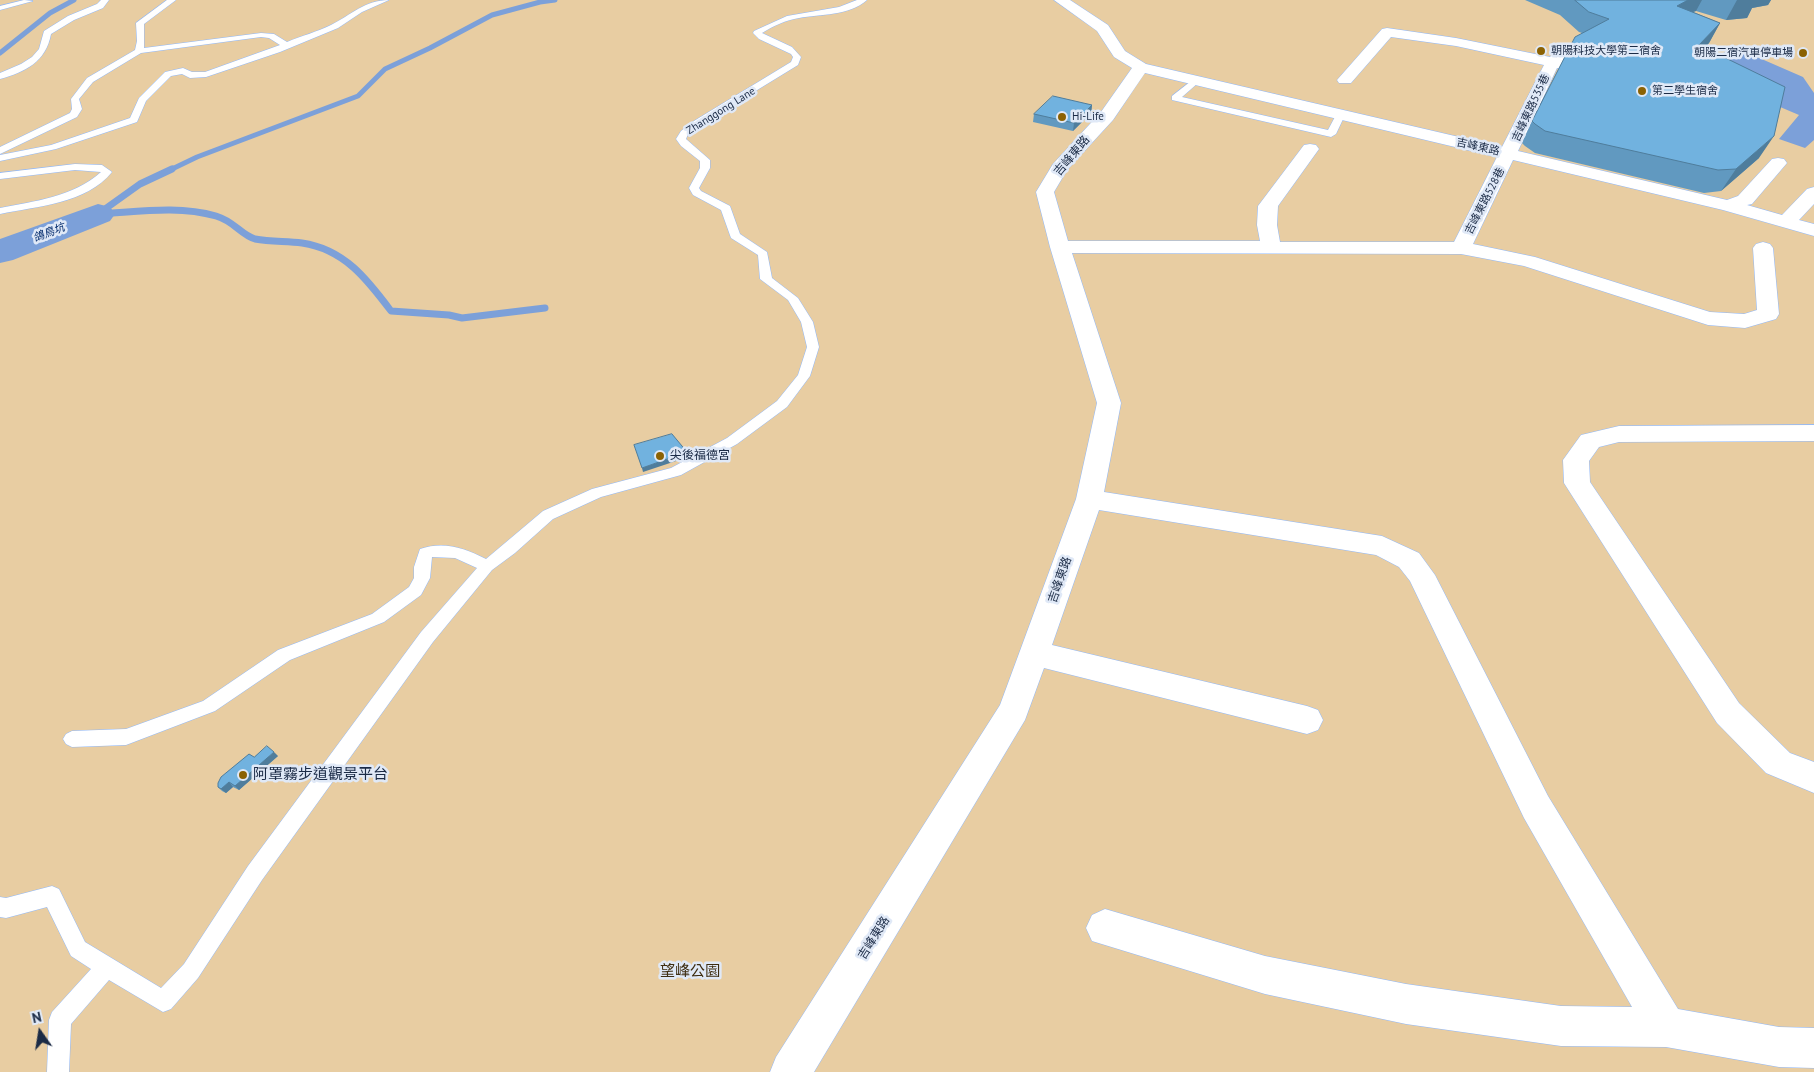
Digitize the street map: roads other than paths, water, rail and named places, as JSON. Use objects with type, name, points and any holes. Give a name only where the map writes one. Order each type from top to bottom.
[{"type":"street","name":"吉峰東路","points":[[1061,0],[1103,28],[1119,54],[1141,67],[1728,206],[1814,230]]},
{"type":"street","points":[[1345,80],[1387,32],[1447,40],[1553,62],[1610,80]]},
{"type":"street","points":[[1553,62],[1576,46]]},
{"type":"street","name":"吉峰東路535巷","points":[[1508,154],[1553,62]]},
{"type":"street","name":"吉峰東路","points":[[791,1072],[1014,710],[1089,499],[1109,403],[1060,247],[1046,192],[1059,168],[1107,116],[1141,67]]},
{"type":"street","points":[[1272,249],[1267,224],[1268,206],[1310,149]]},
{"type":"street","name":"吉峰東路528巷","points":[[1461,248],[1508,154]]},
{"type":"street","points":[[1728,206],[1745,200],[1778,163]]},
{"type":"street","points":[[1786,222],[1814,193]]},
{"type":"street","points":[[1060,247],[1461,248],[1528,261],[1708,318],[1745,321],[1768,314],[1763,248]]},
{"type":"street","points":[[1814,433],[1619,434],[1590,441],[1576,460],[1577,483],[1728,713],[1778,763],[1814,778]]},
{"type":"street","points":[[1089,499],[1382,546],[1409,560],[1421,575],[1536,807],[1666,1027]]},
{"type":"street","points":[[1035,653],[1307,720]]},
{"type":"street","points":[[1105,928],[1265,974],[1406,1004],[1561,1026],[1666,1027],[1779,1047],[1814,1048]]},
{"type":"lane","points":[[0,76],[14,71],[35,58],[43,49],[47,33],[71,18],[100,6],[105,0]]},
{"type":"lane","points":[[139,51],[141,41],[140,22],[172,0]]},
{"type":"lane","points":[[0,158],[53,147],[134,120],[138,115],[142,100],[168,74],[183,72],[190,75],[206,74],[268,54],[335,26],[359,10],[385,0]]},
{"type":"lane","name":"Zhanggong Lane","points":[[487,566],[510,549],[548,515],[598,493],[676,472],[732,441],[782,404],[804,376],[813,347],[807,322],[792,298],[766,279],[763,254],[735,236],[726,208],[697,193],[694,188],[705,168],[705,160],[684,144],[681,139],[684,133],[697,124],[795,63],[798,57],[794,51],[762,38],[757,33],[799,15],[843,9],[863,0]]},
{"type":"lane","points":[[0,8],[30,1]]},
{"type":"lane","points":[[0,151],[74,115],[77,109],[75,99],[90,80],[139,51],[261,35],[271,36],[286,45]]},
{"type":"lane","points":[[1195,81],[1175,98],[1330,134],[1340,115]]},
{"type":"lane","points":[[0,176],[75,167],[102,168],[108,172],[99,182],[83,190],[0,211]]},
{"type":"lane","points":[[0,907],[6,908],[52,896],[78,948],[163,1001],[191,972],[255,873],[427,637],[487,566],[456,551],[438,550],[425,554],[422,578],[415,590],[378,618],[284,655],[209,706],[126,737],[72,739]]},
{"type":"lane","points":[[58,1072],[60,1020],[107,966]]},
{"type":"water","points":[[1734,47],[1803,77],[1814,93],[1814,140],[1805,148],[1779,139],[1799,115],[1693,70]]},
{"type":"waterway","points":[[0,53],[50,13],[74,0]]},
{"type":"waterway","points":[[170,170],[197,157],[358,96],[385,69],[430,48],[492,15],[540,2],[555,0]]},
{"type":"waterway","points":[[98,214],[140,184],[172,169]]},
{"type":"waterway","points":[[99,214],[158,210],[202,213],[222,218],[255,239],[317,246],[353,267],[391,311],[449,315],[462,318],[545,308]]},
{"type":"waterway","name":"鴿鳥坑","points":[[0,252],[98,214]]},
{"type":"place","name":"朝陽科技大學第二宿舍","points":[[1541,51]]},
{"type":"place","name":"朝陽二宿汽車停車場","points":[[1803,53]]},
{"type":"place","name":"第二學生宿舍","points":[[1642,91]]},
{"type":"place","name":"Hi-Life","points":[[1062,117]]},
{"type":"place","name":"尖後福德宮","points":[[660,456]]},
{"type":"place","name":"阿罩霧步道觀景平台","points":[[243,775]]},
{"type":"park label","name":"望峰公園","points":[[690,972]]}]
